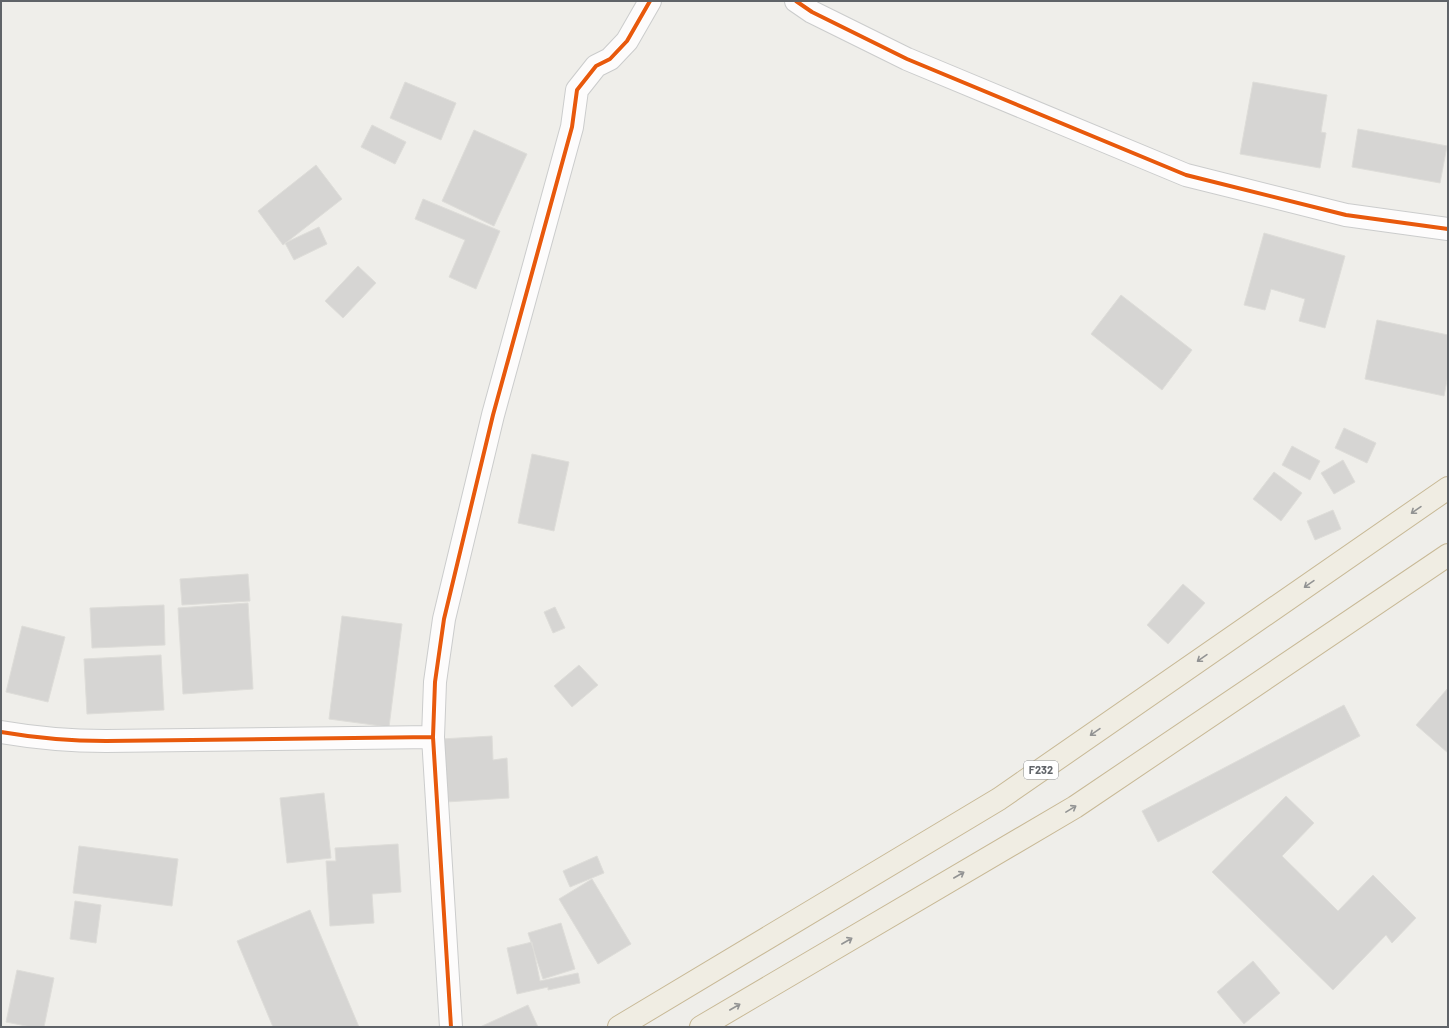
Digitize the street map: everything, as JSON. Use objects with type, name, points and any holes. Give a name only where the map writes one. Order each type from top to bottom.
[{"type":"highway","name":"F232","points":[[619,1027],[999,799],[1448,488]]},
{"type":"highway","points":[[701,1027],[1075,807],[1448,555]]},
{"type":"street","points":[[451,1027],[433,737],[435,682],[444,619],[493,415],[572,127],[577,90],[596,66],[610,58],[627,41],[650,1]]},
{"type":"street","points":[[796,1],[812,12],[908,59],[1186,175],[1346,215],[1448,229]]},
{"type":"street","points":[[1,732],[72,741],[106,742],[433,737]]},
{"type":"building","points":[[405,82],[456,103],[441,140],[390,118]]},
{"type":"building","points":[[1253,82],[1327,95],[1321,132],[1326,133],[1320,168],[1240,154]]},
{"type":"building","points":[[372,125],[406,142],[395,164],[361,147]]},
{"type":"building","points":[[1358,129],[1447,146],[1440,183],[1352,167]]},
{"type":"building","points":[[474,130],[527,154],[494,226],[442,201]]},
{"type":"building","points":[[316,165],[342,199],[283,245],[258,211]]},
{"type":"building","points":[[423,199],[500,231],[476,289],[449,277],[465,240],[415,219]]},
{"type":"building","points":[[319,227],[327,244],[294,260],[285,243]]},
{"type":"building","points":[[1264,233],[1345,256],[1325,328],[1299,321],[1305,299],[1271,289],[1265,310],[1244,305]]},
{"type":"building","points":[[358,266],[376,283],[343,318],[325,301]]},
{"type":"building","points":[[1121,295],[1192,350],[1162,390],[1091,334]]},
{"type":"building","points":[[1377,320],[1448,335],[1448,375],[1444,396],[1365,379]]},
{"type":"building","points":[[1344,428],[1376,443],[1367,463],[1335,448]]},
{"type":"building","points":[[1292,446],[1320,461],[1310,480],[1282,465]]},
{"type":"building","points":[[532,454],[569,462],[554,531],[518,523]]},
{"type":"building","points":[[1343,460],[1355,482],[1334,494],[1321,473]]},
{"type":"building","points":[[1274,472],[1302,493],[1281,521],[1253,499]]},
{"type":"building","points":[[1333,510],[1341,529],[1315,540],[1307,521]]},
{"type":"building","points":[[248,574],[250,601],[182,605],[180,579]]},
{"type":"building","points":[[1183,584],[1205,603],[1168,644],[1147,625]]},
{"type":"building","points":[[248,603],[253,689],[183,694],[178,608]]},
{"type":"building","points":[[164,605],[165,645],[92,648],[90,608]]},
{"type":"building","points":[[555,607],[565,628],[553,633],[544,612]]},
{"type":"building","points":[[342,616],[402,624],[389,727],[329,719]]},
{"type":"building","points":[[22,626],[65,637],[48,702],[6,692]]},
{"type":"building","points":[[161,655],[164,710],[87,714],[84,659]]},
{"type":"building","points":[[579,665],[598,685],[572,707],[554,686]]},
{"type":"building","points":[[1448,688],[1448,753],[1416,725]]},
{"type":"building","points":[[1344,705],[1360,736],[1158,842],[1142,811]]},
{"type":"building","points":[[492,736],[493,760],[507,758],[509,798],[446,802],[442,739]]},
{"type":"building","points":[[324,793],[331,858],[287,863],[280,798]]},
{"type":"building","points":[[1286,796],[1314,823],[1282,856],[1338,911],[1373,875],[1416,918],[1392,943],[1386,935],[1333,990],[1212,872]]},
{"type":"building","points":[[398,844],[401,892],[372,894],[374,923],[330,926],[326,861],[336,861],[335,848]]},
{"type":"building","points":[[79,846],[178,859],[172,906],[73,893]]},
{"type":"building","points":[[597,856],[604,873],[570,887],[563,871]]},
{"type":"building","points":[[592,879],[631,944],[598,964],[559,899]]},
{"type":"building","points":[[75,901],[101,905],[96,943],[70,939]]},
{"type":"building","points":[[310,910],[359,1027],[273,1027],[237,941]]},
{"type":"building","points":[[561,923],[575,969],[543,979],[528,933]]},
{"type":"building","points":[[532,942],[540,981],[578,973],[580,983],[548,990],[548,987],[517,994],[507,948]]},
{"type":"building","points":[[1253,961],[1280,993],[1244,1024],[1217,992]]},
{"type":"building","points":[[17,970],[54,978],[44,1027],[31,1027],[6,1022]]},
{"type":"building","points":[[528,1005],[538,1027],[480,1027]]},
{"type":"cycle path","points":[[451,1027],[433,737],[435,682],[444,619],[493,415],[572,127],[577,90],[596,66],[610,59],[627,41],[650,1]]},
{"type":"cycle path","points":[[796,1],[812,12],[907,59],[1186,175],[1346,215],[1448,229]]},
{"type":"cycle path","points":[[1,732],[67,740],[93,741],[433,737]]}]
